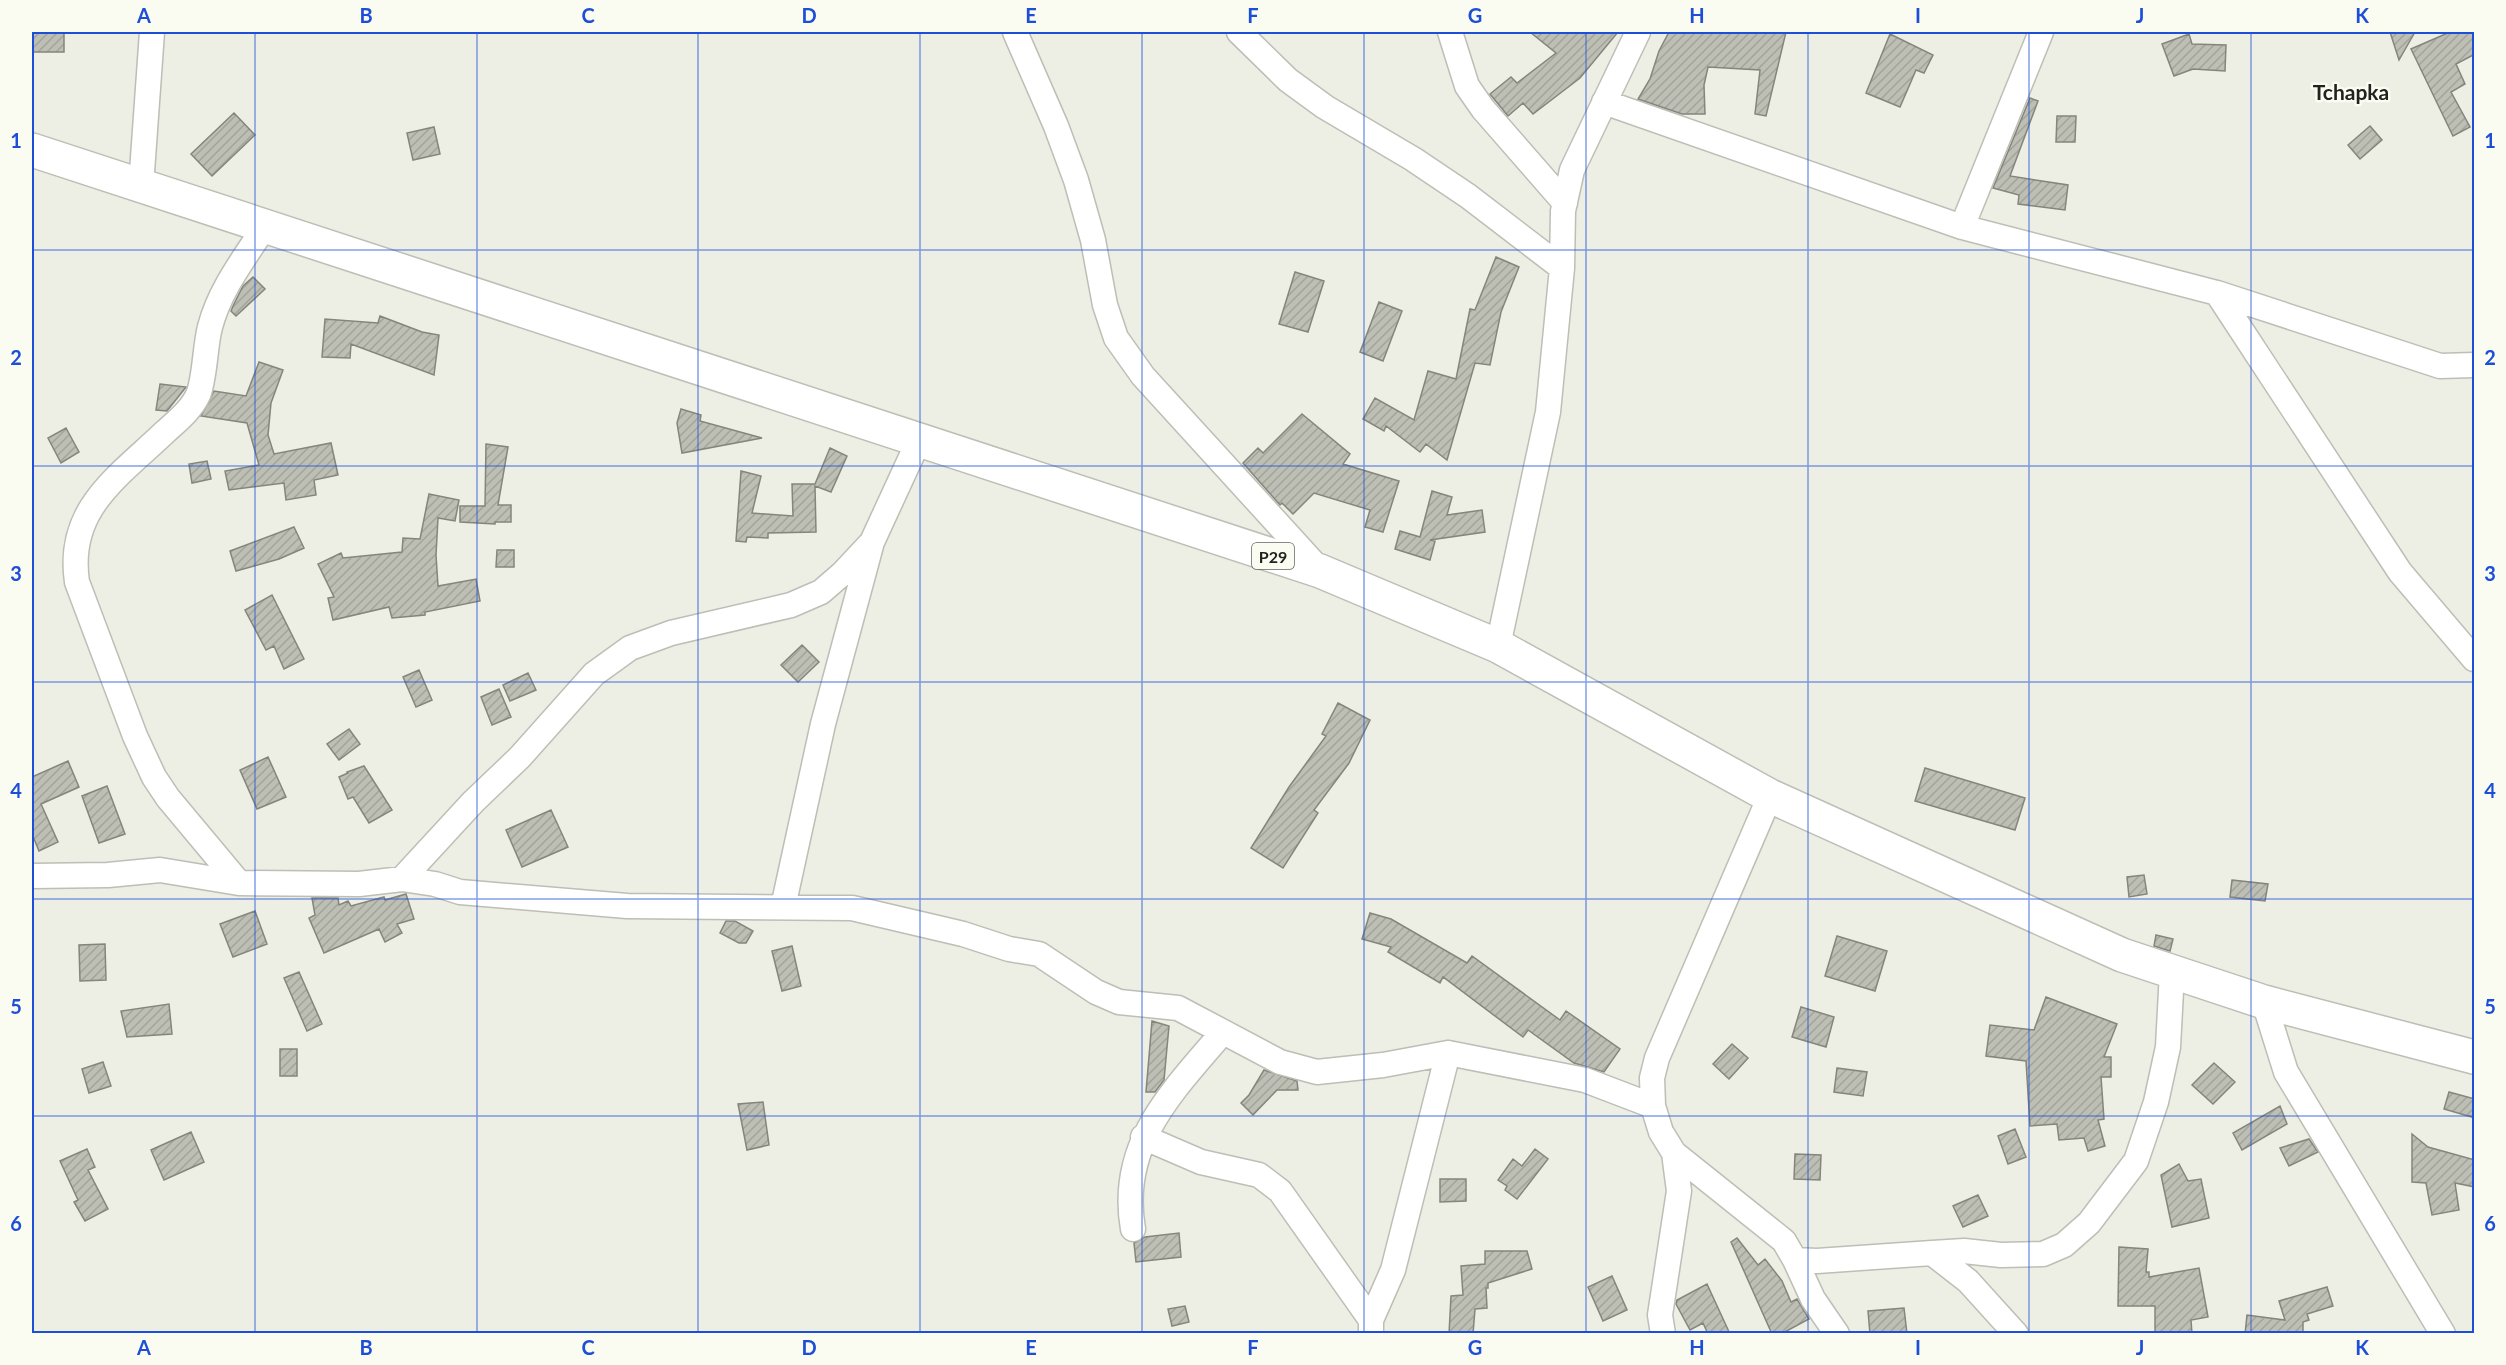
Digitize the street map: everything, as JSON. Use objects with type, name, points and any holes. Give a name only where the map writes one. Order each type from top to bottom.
[{"type":"main road","name":"P29","points":[[32,150],[1320,571],[1498,646],[1770,796],[2122,955],[2264,1002],[2475,1057]]},
{"type":"street","points":[[141,186],[152,32]]},
{"type":"street","points":[[1015,32],[1056,126],[1076,180],[1093,240],[1105,305],[1116,338],[1143,376],[1320,571]]},
{"type":"street","points":[[1239,32],[1288,81],[1325,107],[1413,159],[1468,196],[1562,268]]},
{"type":"street","points":[[1450,32],[1467,86],[1483,109],[1565,203]]},
{"type":"street","points":[[1498,646],[1548,412],[1562,268],[1565,203],[1572,170],[1638,32]]},
{"type":"street","points":[[1962,227],[2041,32]]},
{"type":"street","points":[[1604,102],[1962,227],[2217,293],[2440,366],[2475,364]]},
{"type":"street","points":[[239,883],[168,798],[154,777],[135,736],[77,582],[74,562],[78,537],[90,507],[111,481],[184,414],[199,394],[215,311],[226,287],[265,226]]},
{"type":"street","points":[[2217,293],[2400,572],[2475,659]]},
{"type":"street","points":[[783,907],[823,724],[872,542],[919,440]]},
{"type":"street","points":[[402,879],[473,802],[520,757],[594,674],[630,648],[682,630],[791,605],[821,592],[843,573],[872,542]]},
{"type":"street","points":[[1770,796],[1657,1058],[1652,1078],[1653,1107],[1661,1132],[1674,1153],[1767,1225],[1784,1241],[1796,1260],[1813,1299],[1837,1334]]},
{"type":"street","points":[[32,876],[108,875],[160,870],[239,883],[359,884],[402,879],[435,884],[460,892],[627,906],[852,908],[963,934],[1009,949],[1039,954],[1096,992],[1119,1002],[1178,1008],[1280,1062],[1317,1072],[1383,1065],[1448,1053],[1585,1080],[1653,1107]]},
{"type":"street","points":[[1796,1260],[1817,1261],[1964,1251],[2001,1255],[2043,1254],[2064,1245],[2090,1223],[2136,1161],[2156,1102],[2168,1047],[2172,972]]},
{"type":"street","points":[[2264,1002],[2286,1072],[2443,1334]]},
{"type":"street","points":[[1133,1229],[1129,1207],[1132,1169],[1143,1137],[1180,1083],[1223,1032]]},
{"type":"street","points":[[1371,1327],[1393,1270],[1448,1053]]},
{"type":"street","points":[[1143,1137],[1201,1162],[1259,1175],[1280,1191],[1371,1327]]},
{"type":"street","points":[[1663,1334],[1660,1315],[1679,1191],[1674,1153]]},
{"type":"street","points":[[1932,1253],[1968,1281],[2016,1334]]},
{"type":"building","points":[[32,32],[64,32],[64,52],[32,52]]},
{"type":"building","points":[[1530,32],[1618,32],[1580,78],[1533,114],[1523,103],[1508,116],[1490,94],[1511,77],[1517,83],[1556,53]]},
{"type":"building","points":[[1669,32],[1786,32],[1766,116],[1755,114],[1760,70],[1708,67],[1704,85],[1705,114],[1682,114],[1638,99],[1650,79],[1659,51]]},
{"type":"building","points":[[2390,32],[2415,32],[2399,60]]},
{"type":"building","points":[[2450,32],[2475,32],[2475,54],[2456,64],[2465,84],[2451,92],[2470,127],[2453,136],[2411,49]]},
{"type":"building","points":[[1890,34],[1933,55],[1924,73],[1916,70],[1900,107],[1866,93]]},
{"type":"building","points":[[2189,34],[2192,44],[2226,45],[2225,71],[2193,69],[2174,76],[2162,44]]},
{"type":"building","points":[[2030,98],[2038,101],[2010,176],[2068,185],[2065,210],[2018,204],[2019,195],[1993,188]]},
{"type":"building","points":[[234,113],[255,135],[212,176],[191,154]]},
{"type":"building","points":[[2057,116],[2076,116],[2075,142],[2056,142]]},
{"type":"building","points":[[2370,126],[2382,140],[2360,159],[2348,145]]},
{"type":"building","points":[[434,127],[440,154],[413,160],[407,133]]},
{"type":"building","points":[[1496,257],[1519,267],[1501,312],[1490,365],[1475,363],[1447,460],[1426,444],[1420,452],[1386,426],[1384,431],[1363,419],[1375,398],[1414,420],[1428,371],[1456,379],[1470,309],[1475,310]]},
{"type":"building","points":[[1295,272],[1324,281],[1308,332],[1279,324]]},
{"type":"building","points":[[253,277],[265,289],[236,316],[231,311],[233,306],[243,286]]},
{"type":"building","points":[[1379,302],[1402,311],[1383,361],[1360,352]]},
{"type":"building","points":[[380,316],[422,332],[439,335],[434,375],[351,344],[350,358],[322,357],[325,319],[378,323]]},
{"type":"building","points":[[259,362],[283,370],[271,403],[268,435],[274,454],[331,443],[338,475],[314,480],[316,495],[286,500],[284,483],[229,490],[225,471],[259,465],[247,423],[201,416],[214,391],[246,396]]},
{"type":"building","points":[[160,384],[186,387],[167,411],[156,410]]},
{"type":"building","points":[[681,409],[701,415],[700,421],[762,438],[682,453],[677,423]]},
{"type":"building","points":[[1302,414],[1350,454],[1343,464],[1399,481],[1383,532],[1365,527],[1370,510],[1314,493],[1293,514],[1282,503],[1280,505],[1243,463],[1258,448],[1263,453]]},
{"type":"building","points":[[66,428],[79,452],[61,463],[48,438]]},
{"type":"building","points":[[486,444],[508,447],[498,505],[511,505],[511,522],[495,522],[495,524],[460,522],[460,506],[485,506]]},
{"type":"building","points":[[830,448],[847,456],[831,492],[815,486],[816,532],[768,533],[768,538],[747,537],[746,542],[736,541],[741,471],[761,476],[752,513],[793,516],[792,484],[815,484]]},
{"type":"building","points":[[207,461],[211,479],[192,483],[189,464]]},
{"type":"building","points":[[1432,491],[1452,497],[1447,515],[1482,510],[1485,532],[1430,540],[1435,541],[1430,560],[1395,549],[1400,531],[1420,537]]},
{"type":"building","points":[[429,494],[459,500],[455,521],[438,518],[436,555],[438,586],[476,579],[480,601],[425,612],[425,615],[392,618],[389,607],[333,620],[328,598],[334,597],[318,564],[341,553],[343,558],[402,552],[403,538],[420,539]]},
{"type":"building","points":[[294,527],[304,548],[279,559],[236,571],[230,551]]},
{"type":"building","points":[[497,550],[514,550],[514,567],[496,567]]},
{"type":"building","points":[[272,595],[304,659],[284,669],[274,646],[266,650],[245,610]]},
{"type":"building","points":[[802,645],[819,662],[798,682],[781,665]]},
{"type":"building","points":[[419,670],[432,700],[416,707],[403,677]]},
{"type":"building","points":[[528,673],[536,690],[510,701],[503,685]]},
{"type":"building","points":[[499,689],[511,717],[492,725],[481,697]]},
{"type":"building","points":[[1338,703],[1370,720],[1349,763],[1314,810],[1318,813],[1283,868],[1251,848],[1289,787],[1326,736],[1322,734]]},
{"type":"building","points":[[349,729],[360,744],[339,760],[327,744]]},
{"type":"building","points":[[268,757],[286,797],[257,809],[240,770]]},
{"type":"building","points":[[68,761],[79,787],[41,804],[58,842],[39,851],[32,834],[32,777]]},
{"type":"building","points":[[364,766],[392,810],[369,823],[353,797],[348,799],[339,777]]},
{"type":"building","points":[[1925,768],[2025,798],[2015,830],[1915,801]]},
{"type":"building","points":[[107,786],[125,834],[99,843],[82,796]]},
{"type":"building","points":[[551,810],[568,847],[522,867],[506,830]]},
{"type":"building","points":[[2144,875],[2147,894],[2129,897],[2127,877]]},
{"type":"building","points":[[2232,880],[2268,884],[2265,901],[2230,897]]},
{"type":"building","points":[[406,894],[414,919],[397,924],[402,933],[385,942],[379,929],[324,953],[309,918],[315,915],[312,898],[338,898],[339,905],[348,901],[351,906]]},
{"type":"building","points":[[255,911],[267,944],[233,957],[220,924]]},
{"type":"building","points":[[1370,913],[1391,919],[1467,963],[1472,956],[1560,1020],[1566,1011],[1620,1049],[1604,1072],[1574,1063],[1528,1030],[1523,1037],[1443,977],[1440,983],[1388,952],[1391,947],[1362,939]]},
{"type":"building","points":[[726,921],[735,921],[753,931],[746,943],[739,943],[720,933]]},
{"type":"building","points":[[2156,935],[2173,939],[2170,951],[2154,946]]},
{"type":"building","points":[[1837,936],[1887,951],[1875,991],[1825,976]]},
{"type":"building","points":[[105,944],[106,980],[80,981],[79,945]]},
{"type":"building","points":[[792,946],[801,986],[782,991],[772,951]]},
{"type":"building","points":[[299,972],[322,1024],[307,1031],[284,978]]},
{"type":"building","points":[[2046,997],[2117,1024],[2104,1057],[2111,1057],[2111,1077],[2101,1077],[2104,1119],[2098,1120],[2105,1146],[2088,1151],[2084,1138],[2059,1140],[2057,1124],[2030,1126],[2026,1061],[1986,1056],[1990,1025],[2034,1030]]},
{"type":"building","points":[[169,1004],[172,1034],[127,1037],[121,1011]]},
{"type":"building","points":[[1801,1007],[1834,1017],[1826,1047],[1792,1037]]},
{"type":"building","points":[[1152,1021],[1169,1026],[1164,1080],[1155,1092],[1146,1092]]},
{"type":"building","points":[[1732,1044],[1748,1058],[1729,1079],[1713,1064]]},
{"type":"building","points":[[280,1049],[297,1049],[297,1076],[280,1076]]},
{"type":"building","points":[[103,1062],[111,1086],[89,1093],[82,1069]]},
{"type":"building","points":[[2214,1063],[2235,1082],[2213,1104],[2192,1085]]},
{"type":"building","points":[[1837,1068],[1867,1072],[1863,1096],[1834,1092]]},
{"type":"building","points":[[1264,1070],[1297,1081],[1298,1090],[1277,1090],[1253,1115],[1241,1103],[1249,1095]]},
{"type":"building","points":[[2449,1092],[2475,1099],[2475,1118],[2444,1109]]},
{"type":"building","points":[[763,1102],[769,1145],[747,1150],[738,1104]]},
{"type":"building","points":[[2280,1106],[2287,1124],[2242,1150],[2233,1133]]},
{"type":"building","points":[[2015,1129],[2026,1157],[2008,1164],[1998,1136]]},
{"type":"building","points":[[191,1132],[204,1162],[164,1180],[151,1150]]},
{"type":"building","points":[[2412,1134],[2428,1147],[2475,1160],[2475,1187],[2455,1183],[2459,1210],[2432,1215],[2426,1183],[2412,1182]]},
{"type":"building","points":[[2309,1139],[2318,1152],[2289,1166],[2280,1148]]},
{"type":"building","points":[[87,1149],[95,1167],[88,1170],[108,1209],[85,1221],[74,1202],[78,1200],[60,1161]]},
{"type":"building","points":[[1535,1149],[1548,1159],[1517,1199],[1505,1190],[1507,1186],[1498,1180],[1513,1159],[1522,1166]]},
{"type":"building","points":[[1795,1154],[1821,1155],[1820,1180],[1794,1179]]},
{"type":"building","points":[[2179,1164],[2188,1181],[2201,1179],[2209,1218],[2172,1227],[2161,1175]]},
{"type":"building","points":[[1440,1179],[1466,1179],[1466,1201],[1440,1202]]},
{"type":"building","points":[[1978,1195],[1988,1216],[1963,1227],[1953,1206]]},
{"type":"building","points":[[1179,1233],[1181,1257],[1136,1262],[1134,1243],[1145,1237]]},
{"type":"building","points":[[1737,1238],[1758,1265],[1765,1259],[1782,1281],[1791,1302],[1797,1299],[1809,1319],[1781,1334],[1772,1334],[1731,1242]]},
{"type":"building","points":[[2119,1247],[2148,1249],[2146,1272],[2149,1272],[2149,1277],[2199,1268],[2208,1317],[2191,1320],[2192,1334],[2155,1334],[2155,1306],[2118,1306]]},
{"type":"building","points":[[1485,1251],[1527,1251],[1532,1269],[1488,1283],[1487,1308],[1475,1309],[1473,1334],[1449,1334],[1451,1296],[1463,1295],[1461,1266],[1485,1264]]},
{"type":"building","points":[[1612,1276],[1627,1310],[1603,1321],[1588,1287]]},
{"type":"building","points":[[1707,1284],[1730,1334],[1708,1334],[1703,1323],[1690,1330],[1676,1304],[1677,1300]]},
{"type":"building","points":[[2327,1287],[2333,1306],[2307,1314],[2309,1320],[2303,1322],[2303,1334],[2245,1334],[2247,1315],[2285,1320],[2279,1301]]},
{"type":"building","points":[[1185,1306],[1189,1322],[1172,1326],[1168,1309]]},
{"type":"building","points":[[1904,1308],[1907,1334],[1870,1334],[1868,1311]]},
{"type":"district","name":"Tchapka","points":[[2351,91]]}]
